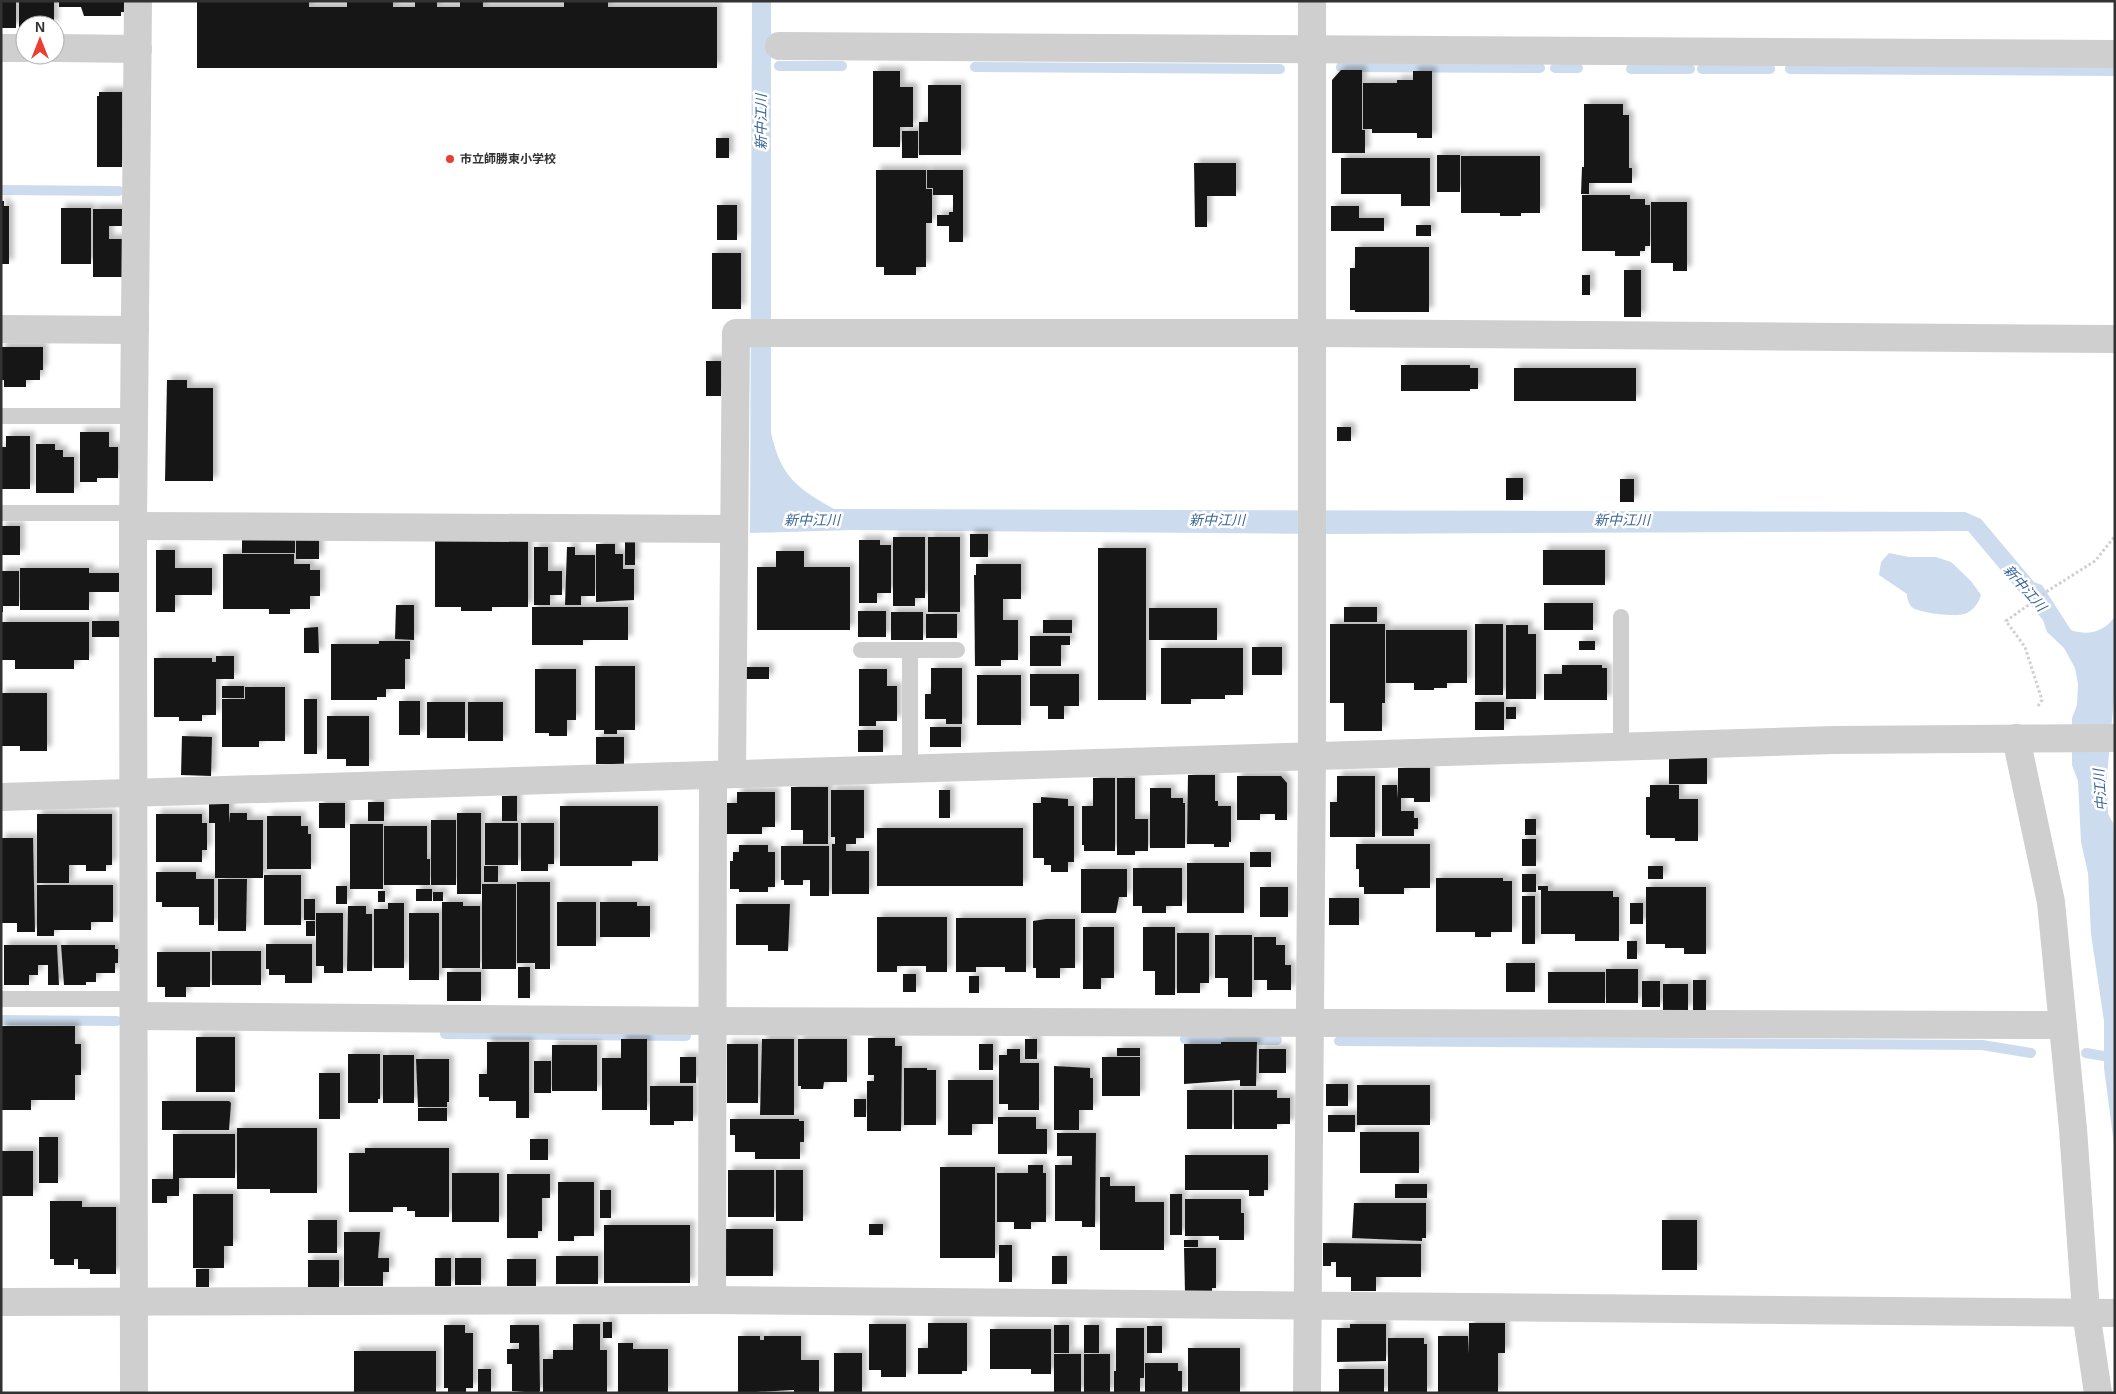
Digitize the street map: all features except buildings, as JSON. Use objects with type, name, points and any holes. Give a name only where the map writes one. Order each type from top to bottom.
[{"type":"street","points":[[134,1393],[134,416],[138,1]]},
{"type":"street","points":[[1307,1393],[1312,756],[1312,1]]},
{"type":"street","points":[[779,46],[2115,54]]},
{"type":"street","points":[[1,48],[15,48]]},
{"type":"street","points":[[65,48],[138,49]]},
{"type":"street","points":[[1,329],[135,330]]},
{"type":"street","points":[[712,1300],[713,1021],[734,529],[736,333],[1312,333],[2115,339]]},
{"type":"street","points":[[134,520],[734,529]]},
{"type":"street","points":[[2016,738],[2051,902],[2073,1129],[2101,1312],[2098,1393]]},
{"type":"street","points":[[1,797],[1834,740],[2115,738]]},
{"type":"street","points":[[134,1007],[713,1021],[1311,1021],[2062,1026]]},
{"type":"street","points":[[1,1302],[712,1300],[2101,1312]]},
{"type":"lane","points":[[1,416],[134,416]]},
{"type":"lane","points":[[1,513],[134,520]]},
{"type":"lane","points":[[1621,617],[1621,746]]},
{"type":"lane","points":[[861,650],[957,650]]},
{"type":"lane","points":[[910,650],[910,769]]},
{"type":"lane","points":[[1,999],[134,1007]]},
{"type":"path","points":[[2016,738],[2042,700],[2025,647],[2006,621],[2049,590],[2095,561],[2115,536]]},
{"type":"water","points":[[752,1],[771,1],[771,433],[780,460],[792,480],[834,509],[1965,512],[1981,519],[2034,582],[2042,585],[2071,630],[2084,633],[2096,631],[2106,626],[2115,616],[2115,687],[2107,776],[2108,814],[2113,823],[2115,862],[2115,1152],[2104,1068],[2104,1021],[2091,934],[2088,873],[2081,842],[2078,781],[2072,765],[2072,718],[2077,705],[2078,684],[2075,668],[2064,648],[2047,632],[2043,620],[1968,531],[1329,534],[852,530],[750,533]]},
{"type":"water","points":[[1889,553],[1909,557],[1936,557],[1951,562],[1971,581],[1981,595],[1979,601],[1970,611],[1959,615],[1930,613],[1913,608],[1908,602],[1907,594],[1879,575],[1881,562]]},
{"type":"waterway","points":[[779,66],[842,66]]},
{"type":"waterway","points":[[975,67],[1280,69]]},
{"type":"waterway","points":[[1341,67],[1540,68]]},
{"type":"waterway","points":[[1555,68],[1578,68]]},
{"type":"waterway","points":[[1631,69],[1690,69]]},
{"type":"waterway","points":[[1702,69],[1770,69]]},
{"type":"waterway","points":[[1790,69],[2115,71]]},
{"type":"waterway","points":[[1,190],[119,191]]},
{"type":"waterway","points":[[1,1020],[117,1021]]},
{"type":"waterway","points":[[445,1034],[686,1036]]},
{"type":"waterway","points":[[1185,1039],[1277,1040]]},
{"type":"waterway","points":[[1339,1041],[1982,1045],[2031,1053]]},
{"type":"waterway","points":[[2086,1053],[2115,1058]]},
{"type":"place","name":"市立師勝東小学校","points":[[450,159]]},
{"type":"water label","name":"新中江川","points":[[761,122]]},
{"type":"water label","name":"新中江川","points":[[812,520]]},
{"type":"water label","name":"新中江川","points":[[1217,520]]},
{"type":"water label","name":"新中江川","points":[[1622,520]]},
{"type":"water label","name":"新中江川","points":[[2025,588]]},
{"type":"water label","name":"中江川","points":[[2100,790]]}]
